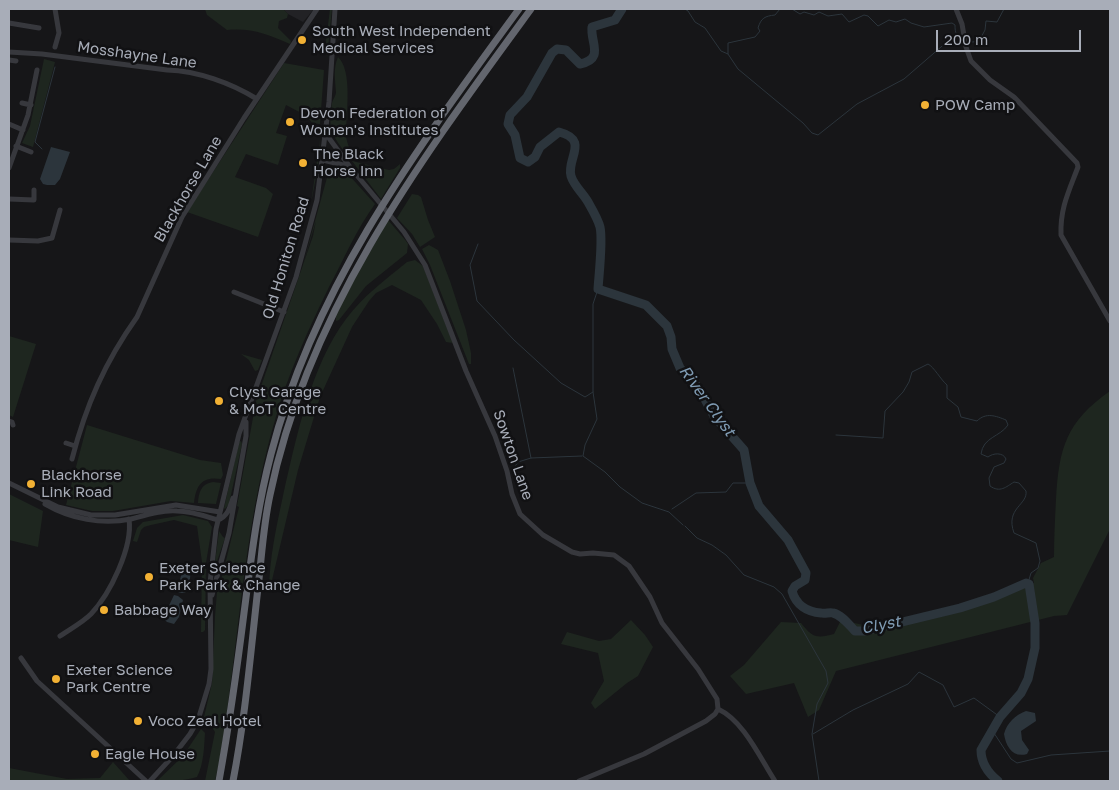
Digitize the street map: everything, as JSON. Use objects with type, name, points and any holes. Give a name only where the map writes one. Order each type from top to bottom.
[{"type":"highway","points":[[219,781],[228,735],[253,540],[262,489],[291,388],[319,317],[352,254],[391,191],[519,9]]},
{"type":"highway","points":[[233,781],[244,712],[269,497],[298,394],[332,313],[374,236],[405,187],[470,93],[531,9]]},
{"type":"street","points":[[55,9],[60,33],[55,46]]},
{"type":"street","name":"Blackhorse Lane","points":[[72,459],[95,387],[129,326],[137,317],[177,226],[199,188],[317,9]]},
{"type":"street","name":"Old Honiton Road","points":[[150,781],[190,734],[198,720],[210,684],[211,570],[218,520],[222,514],[239,434],[304,254],[314,215],[320,186],[326,134],[335,9]]},
{"type":"street","points":[[956,9],[971,61],[990,80],[1014,97],[1077,163],[1078,167],[1062,207],[1060,219],[1061,235],[1110,321]]},
{"type":"street","points":[[9,23],[39,28]]},
{"type":"street","name":"Mosshayne Lane","points":[[9,52],[42,54],[184,71],[242,90],[257,99]]},
{"type":"street","points":[[9,60],[16,61]]},
{"type":"street","points":[[9,168],[31,105],[37,70]]},
{"type":"street","points":[[22,103],[31,105]]},
{"type":"street","points":[[9,124],[23,130]]},
{"type":"street","name":"Sowton Lane","points":[[326,134],[371,194],[404,232],[425,265],[466,371],[495,436],[507,470],[512,494],[520,514],[543,535],[572,552],[614,555],[629,566],[650,597],[662,623],[698,669],[717,700],[718,709]]},
{"type":"street","points":[[16,146],[31,152]]},
{"type":"street","points":[[324,152],[342,156]]},
{"type":"street","points":[[323,160],[350,167]]},
{"type":"street","points":[[9,199],[34,200],[34,190]]},
{"type":"street","points":[[9,240],[38,241],[52,238],[60,210]]},
{"type":"street","points":[[234,292],[284,312]]},
{"type":"street","name":"Old Honiton Road","points":[[212,598],[229,532],[246,436],[246,419]]},
{"type":"street","points":[[66,443],[75,446]]},
{"type":"street","points":[[9,483],[58,507],[91,515],[115,515],[176,505],[222,514],[227,519],[229,532]]},
{"type":"street","name":"Old Honiton Road","points":[[222,514],[229,510],[236,491]]},
{"type":"street","points":[[35,496],[56,511],[78,518],[97,520],[129,519],[165,512],[186,512],[218,520]]},
{"type":"street","points":[[60,636],[90,615],[104,598],[121,562],[131,528],[129,519],[134,512]]},
{"type":"street","points":[[131,528],[142,519],[165,512]]},
{"type":"street","points":[[115,515],[129,519]]},
{"type":"street","points":[[22,660],[29,672],[42,686],[146,781]]},
{"type":"street","points":[[579,781],[644,754],[706,721],[718,709],[728,713],[742,728],[775,781]]},
{"type":"shaded area","points":[[205,9],[283,9],[288,14],[287,18],[279,21],[278,28],[291,41],[290,44],[259,32],[227,30],[207,15]]},
{"type":"shaded area","points":[[283,9],[314,9],[303,22]]},
{"type":"shaded area","points":[[330,9],[332,9],[327,58],[326,41]]},
{"type":"shaded area","points":[[338,57],[346,72],[348,93],[346,137],[352,156],[349,157],[335,138],[330,120],[332,103],[336,95],[335,70]]},
{"type":"shaded area","points":[[44,59],[55,62],[33,147],[22,143],[30,126]]},
{"type":"shaded area","points":[[284,63],[324,70],[320,124],[312,123],[307,116],[286,105],[276,133],[287,136],[278,165],[246,154],[235,177],[266,188],[273,194],[258,237],[187,212]]},
{"type":"shaded area","points":[[320,139],[318,167],[311,203]]},
{"type":"shaded area","points":[[51,147],[70,152],[60,179],[55,185],[47,185],[43,184],[40,179]]},
{"type":"shaded area","points":[[352,161],[389,170],[394,169],[400,164],[400,168],[381,199]]},
{"type":"shaded area","points":[[339,168],[345,170],[375,204],[356,234],[329,287],[299,352],[280,403],[255,505],[219,763],[215,781],[205,781],[215,732],[204,717],[212,683],[217,592],[239,507],[237,506],[256,401],[302,267],[328,174],[332,169]],"holes":[[[316,221],[313,236],[302,267]]]},
{"type":"shaded area","points":[[412,194],[421,197],[435,237],[420,247],[412,234],[397,218]]},
{"type":"shaded area","points":[[388,220],[408,244],[407,253],[366,286],[339,320],[336,321],[336,315],[357,274]]},
{"type":"shaded area","points":[[429,245],[438,250],[450,281],[466,330],[471,353],[471,364],[469,364],[422,249]]},
{"type":"shaded area","points":[[415,260],[423,266],[453,343],[446,342],[421,300],[392,285],[376,293],[369,301],[352,327],[320,397],[298,470],[269,593],[274,541],[289,469],[300,424],[314,379],[323,358],[346,319],[360,303],[407,262]]},
{"type":"shaded area","points":[[9,336],[36,344],[13,417],[9,415]]},
{"type":"shaded area","points":[[241,354],[262,360],[258,370],[255,371],[249,360]]},
{"type":"shaded area","points":[[1110,391],[1110,529],[1067,615],[1054,616],[836,671],[819,710],[808,717],[794,683],[746,694],[730,676],[744,665],[781,622],[801,623],[815,636],[823,636],[834,634],[841,620],[868,626],[1007,594],[1034,583],[1033,578],[1041,563],[1054,557],[1057,481],[1063,451],[1068,438],[1074,425],[1083,414]]},
{"type":"shaded area","points":[[87,425],[200,460],[221,463],[223,475],[221,479],[209,479],[201,483],[196,491],[194,503],[171,501],[113,511],[92,511],[66,505]]},
{"type":"shaded area","points":[[241,441],[242,444],[229,504],[225,509],[239,442]]},
{"type":"shaded area","points":[[213,482],[221,483],[216,504],[198,503],[201,489]]},
{"type":"shaded area","points":[[9,494],[43,511],[38,547],[9,540]]},
{"type":"shaded area","points":[[183,515],[208,521],[212,527],[206,563],[205,630],[203,632],[201,632],[202,562],[197,526],[174,520],[151,525],[141,530],[137,542],[133,541],[137,528],[143,522]]},
{"type":"shaded area","points":[[219,531],[225,538],[214,570]]},
{"type":"shaded area","points":[[188,566],[191,569],[189,588],[185,593],[179,593],[177,590],[183,569]]},
{"type":"shaded area","points":[[174,595],[183,600],[179,617],[174,624],[167,622],[163,618]]},
{"type":"shaded area","points":[[631,620],[653,647],[638,676],[595,709],[591,703],[604,681],[598,653],[561,644],[567,632],[599,641],[611,639]]},
{"type":"shaded area","points":[[1026,711],[1035,713],[1036,721],[1021,731],[1022,740],[1029,750],[1027,754],[1022,755],[1014,753],[1008,747],[1004,734],[1012,720]]},
{"type":"shaded area","points":[[201,729],[205,733],[204,749],[197,777],[173,781],[157,781],[183,756]]},
{"type":"shaded area","points":[[113,762],[130,781],[9,781],[9,768],[67,779],[100,778]]},
{"type":"waterway","name":"River Clyst","points":[[622,9],[615,20],[592,27],[595,49],[592,58],[588,62],[580,64],[566,50],[557,49],[552,53],[527,97],[510,115],[508,124],[515,135],[520,158],[528,162],[535,157],[540,147],[559,132],[568,135],[573,140],[575,151],[571,163],[571,176],[586,199],[600,227],[601,248],[598,289],[646,305],[667,326],[671,337],[672,349],[680,368],[699,388],[714,416],[744,450],[750,483],[759,506],[788,540],[806,573],[805,580],[795,586],[792,591],[799,604],[816,612],[836,614],[845,620],[855,631],[865,631],[960,608],[994,597],[1026,583],[1029,584],[1035,623],[1035,648],[1028,679],[1021,693],[1000,717],[981,750],[982,759],[986,767],[998,781]]},
{"type":"waterway","points":[[685,9],[695,22],[705,28],[721,51],[728,54],[728,43],[755,37],[760,31],[758,28],[762,20],[775,15],[780,9]]},
{"type":"waterway","points":[[792,9],[800,14],[804,12],[814,15],[819,12],[828,16],[842,14],[849,22],[864,15],[868,16],[878,26],[889,20],[896,22],[905,19],[924,27],[952,23],[955,25],[958,36],[964,40]]},
{"type":"waterway","points":[[967,41],[979,41],[985,30],[986,21],[997,22],[1004,9]]},
{"type":"waterway","points":[[728,54],[738,69],[803,123],[812,133],[818,135],[857,104],[904,79],[956,34]]},
{"type":"waterway","points":[[42,149],[35,142],[55,67]]},
{"type":"waterway","points":[[478,244],[470,265],[477,301],[514,340],[561,383],[585,397],[593,392]]},
{"type":"waterway","points":[[598,289],[593,304],[593,392],[597,419],[585,445],[583,456],[642,503],[669,512],[683,525]]},
{"type":"waterway","points":[[836,435],[883,438],[885,411],[903,392],[912,372],[928,364],[947,385],[947,398],[958,407],[961,417],[977,421],[984,416],[991,416],[1006,420],[1008,425],[985,444],[981,454],[988,457],[1000,454],[1006,459],[1004,463],[994,467],[989,478],[990,486],[1000,489],[1014,482],[1019,483],[1026,491],[1024,500],[1014,512],[1012,525],[1014,533],[1036,543],[1040,561],[1038,568],[1031,573],[1028,583]]},
{"type":"waterway","points":[[513,368],[531,458]]},
{"type":"waterway","points":[[512,471],[518,462],[531,458],[582,456]]},
{"type":"waterway","points":[[672,509],[696,493],[726,492],[733,483],[750,483]]},
{"type":"waterway","points":[[685,526],[697,538],[712,545],[726,555],[744,575],[774,587],[782,594],[826,671],[828,683],[817,704],[812,734],[819,781]]},
{"type":"waterway","points":[[813,734],[853,710],[908,684],[919,672],[943,685],[954,707],[974,698],[1000,717]]},
{"type":"waterway","points":[[992,730],[1011,759],[1017,763],[1051,755],[1110,751]]},
{"type":"place","name":"South West Independent Medical Services","points":[[302,40]]},
{"type":"place","name":"POW Camp","points":[[925,105]]},
{"type":"place","name":"Devon Federation of Women's Institutes","points":[[290,122]]},
{"type":"place","name":"The Black Horse Inn","points":[[303,163]]},
{"type":"place","name":"Clyst Garage & MoT Centre","points":[[219,401]]},
{"type":"place","name":"Blackhorse Link Road","points":[[31,484]]},
{"type":"place","name":"Exeter Science Park Park & Change","points":[[149,577]]},
{"type":"place","name":"Babbage Way","points":[[104,610]]},
{"type":"place","name":"Exeter Science Park Centre","points":[[56,679]]},
{"type":"place","name":"Voco Zeal Hotel","points":[[138,721]]},
{"type":"place","name":"Eagle House","points":[[95,754]]},
{"type":"water label","name":"Clyst","points":[[881,625]]}]
